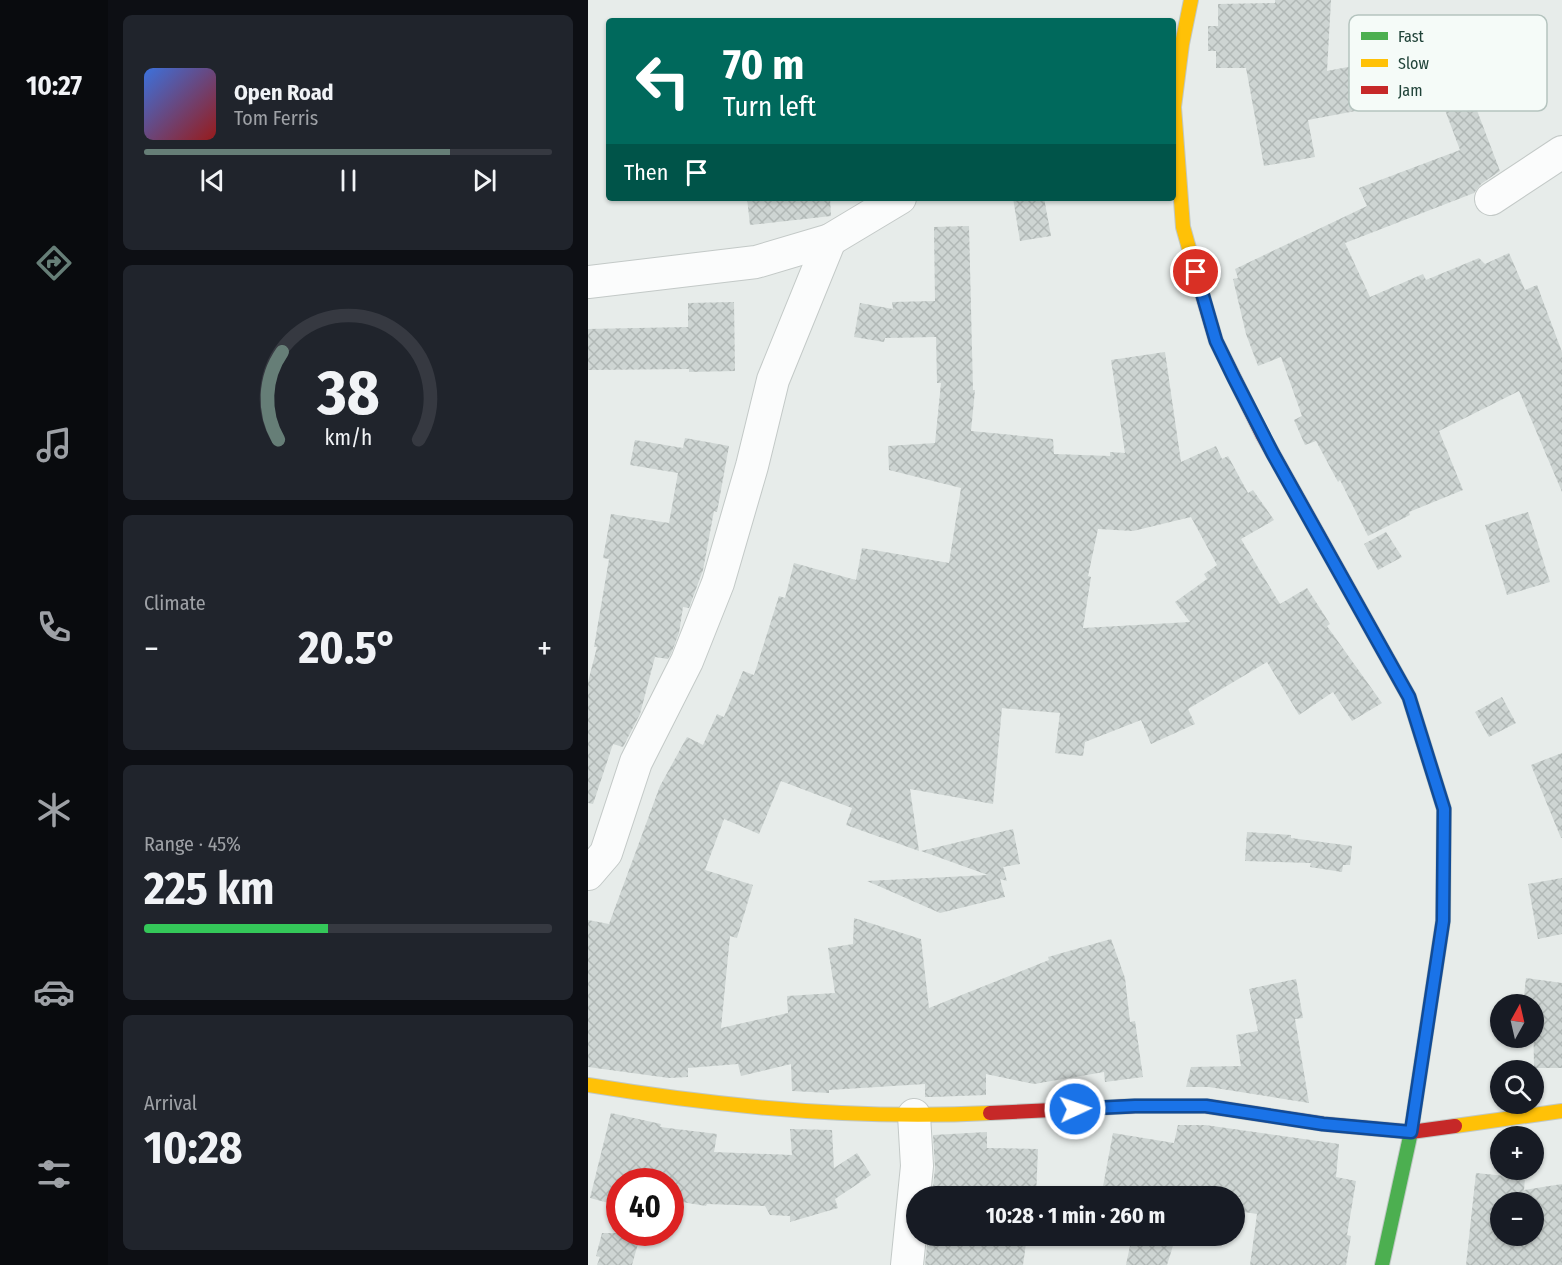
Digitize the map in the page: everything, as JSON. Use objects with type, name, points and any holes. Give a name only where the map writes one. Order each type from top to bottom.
[{"type":"street","points":[[1176,66],[1177,46],[1191,0]]},
{"type":"street","points":[[1176,134],[1183,227],[1216,341],[1262,434],[1409,697],[1444,809],[1443,921],[1411,1132],[1382,1265]]},
{"type":"street","points":[[1491,199],[1562,152]]},
{"type":"street","points":[[588,282],[756,262],[830,240],[895,201]]},
{"type":"street","points":[[588,874],[606,853],[636,762],[687,661],[714,593],[752,466],[773,380],[830,240]]},
{"type":"street","points":[[588,1085],[649,1095],[773,1109],[914,1115],[1135,1106],[1206,1106],[1323,1124],[1411,1132],[1562,1111]]},
{"type":"street","points":[[907,1265],[917,1166],[914,1115]]},
{"type":"building","points":[[1275,0],[1331,0],[1327,71],[1349,67],[1349,111],[1356,111],[1308,120],[1315,157],[1264,166],[1246,68],[1216,68],[1216,51],[1208,51],[1208,26],[1218,26],[1218,4],[1275,3]]},
{"type":"building","points":[[1445,111],[1477,111],[1500,171],[1481,184],[1474,193],[1345,243],[1370,297],[1423,274],[1426,280],[1479,258],[1485,264],[1509,253],[1525,290],[1537,285],[1562,352],[1562,492],[1519,391],[1439,431],[1463,490],[1409,512],[1410,515],[1368,536],[1340,480],[1338,482],[1316,441],[1305,445],[1294,420],[1302,416],[1281,357],[1258,366],[1246,334],[1233,279],[1238,278],[1235,269],[1367,206],[1359,188],[1460,150]]},
{"type":"building","points":[[747,201],[830,201],[831,216],[750,225]]},
{"type":"building","points":[[1013,201],[1045,201],[1051,236],[1020,241]]},
{"type":"building","points":[[969,226],[973,390],[975,390],[971,431],[1053,439],[1054,454],[1110,456],[1110,452],[1125,453],[1111,360],[1165,352],[1181,462],[1216,446],[1222,459],[1228,456],[1248,493],[1253,490],[1274,520],[1241,539],[1280,604],[1307,588],[1330,624],[1327,626],[1382,703],[1352,721],[1333,692],[1299,715],[1267,662],[1188,709],[1195,724],[1151,744],[1141,720],[1085,742],[1083,756],[1055,753],[1060,713],[1002,708],[993,804],[910,789],[919,851],[846,825],[852,808],[781,781],[759,834],[724,819],[705,870],[753,885],[737,938],[730,936],[721,1028],[788,1013],[787,996],[835,993],[828,948],[853,944],[854,918],[921,939],[929,1008],[1049,960],[1048,957],[1111,939],[1125,978],[1130,1022],[1135,1021],[1143,1077],[1105,1082],[1104,1072],[1034,1084],[986,1074],[986,1095],[925,1097],[925,1084],[829,1090],[829,1093],[792,1091],[791,1064],[741,1076],[738,1064],[688,1068],[688,1077],[669,1078],[588,1067],[588,920],[609,924],[660,786],[687,737],[703,745],[717,714],[724,717],[743,671],[754,675],[779,596],[785,598],[794,563],[856,580],[862,548],[949,563],[961,488],[889,470],[888,446],[935,443],[941,383],[937,383],[936,337],[885,338],[884,342],[854,337],[860,303],[893,309],[892,302],[935,301],[934,227]],"holes":[[[1191,517],[1217,565],[1204,574],[1207,579],[1175,602],[1190,622],[1083,628],[1091,577],[1088,576],[1098,529],[1133,531]]]},
{"type":"building","points":[[734,302],[735,371],[588,370],[588,329],[688,327],[688,303]]},
{"type":"building","points":[[685,438],[729,446],[703,570],[689,608],[683,607],[679,633],[671,654],[668,659],[655,657],[640,714],[623,747],[613,744],[593,804],[588,803],[588,682],[597,647],[594,647],[609,559],[603,558],[611,514],[669,523],[678,473],[630,465],[635,440],[683,448]]},
{"type":"building","points":[[1528,512],[1550,582],[1507,595],[1485,525]]},
{"type":"building","points":[[1386,532],[1402,557],[1378,570],[1364,544]]},
{"type":"building","points":[[1502,697],[1516,723],[1489,737],[1475,712]]},
{"type":"building","points":[[1562,753],[1562,838],[1561,838],[1531,765]]},
{"type":"building","points":[[1013,829],[1020,864],[1003,867],[1007,881],[1000,879],[1005,897],[940,913],[867,881],[988,875],[921,851]]},
{"type":"building","points":[[1247,832],[1291,835],[1291,838],[1352,846],[1350,865],[1343,865],[1342,872],[1310,867],[1311,863],[1245,861]]},
{"type":"building","points":[[1562,878],[1562,934],[1538,939],[1528,884]]},
{"type":"building","points":[[1526,978],[1562,983],[1562,1068],[1544,1068],[1544,1060],[1534,1060],[1534,1048],[1544,1048],[1544,994],[1524,994]]},
{"type":"building","points":[[1296,979],[1303,1018],[1295,1019],[1309,1103],[1209,1087],[1186,1087],[1191,1067],[1241,1066],[1236,1035],[1258,1031],[1249,989]]},
{"type":"building","points":[[611,1113],[661,1124],[660,1127],[717,1134],[714,1152],[792,1155],[790,1129],[832,1130],[834,1168],[857,1153],[871,1175],[835,1199],[838,1208],[790,1222],[790,1216],[770,1215],[765,1206],[707,1204],[706,1206],[684,1202],[684,1168],[606,1168],[606,1202],[590,1198]]},
{"type":"building","points":[[1178,1125],[1205,1125],[1339,1144],[1336,1177],[1356,1181],[1347,1235],[1351,1236],[1346,1265],[1250,1265],[1257,1214],[1245,1212],[1245,1186],[1103,1186],[1113,1133],[1174,1143]]},
{"type":"building","points":[[987,1132],[987,1148],[1038,1149],[1036,1186],[933,1186],[935,1168],[933,1135]]},
{"type":"building","points":[[1476,1173],[1490,1174],[1490,1180],[1525,1180],[1524,1190],[1562,1184],[1562,1265],[1466,1265]]},
{"type":"building","points":[[602,1233],[606,1233],[606,1246],[637,1246],[632,1265],[597,1265],[600,1257],[596,1256]]},
{"type":"building","points":[[927,1246],[1026,1246],[1023,1265],[925,1265]]},
{"type":"building","points":[[1130,1246],[1173,1246],[1167,1265],[1126,1265]]},
{"type":"traffic: fast","points":[[1382,1265],[1411,1132],[1427,1026]]},
{"type":"traffic: slow","points":[[1176,91],[1191,0]]},
{"type":"traffic: slow","points":[[1176,134],[1183,227],[1194,266]]},
{"type":"traffic: slow","points":[[1390,663],[1409,697],[1444,809],[1443,921],[1427,1026]]},
{"type":"traffic: slow","points":[[588,1085],[688,1100],[789,1110],[889,1115],[990,1113]]},
{"type":"traffic: slow","points":[[1455,1126],[1562,1111]]},
{"type":"traffic: jam","points":[[1194,266],[1216,341],[1262,434],[1390,663]]},
{"type":"traffic: jam","points":[[990,1113],[1135,1106],[1206,1106],[1324,1124],[1411,1132],[1455,1126]]},
{"type":"route","points":[[1075,1109],[1206,1106],[1323,1124],[1411,1132],[1443,921],[1444,809],[1409,697],[1262,434],[1216,341],[1196,272]]}]
